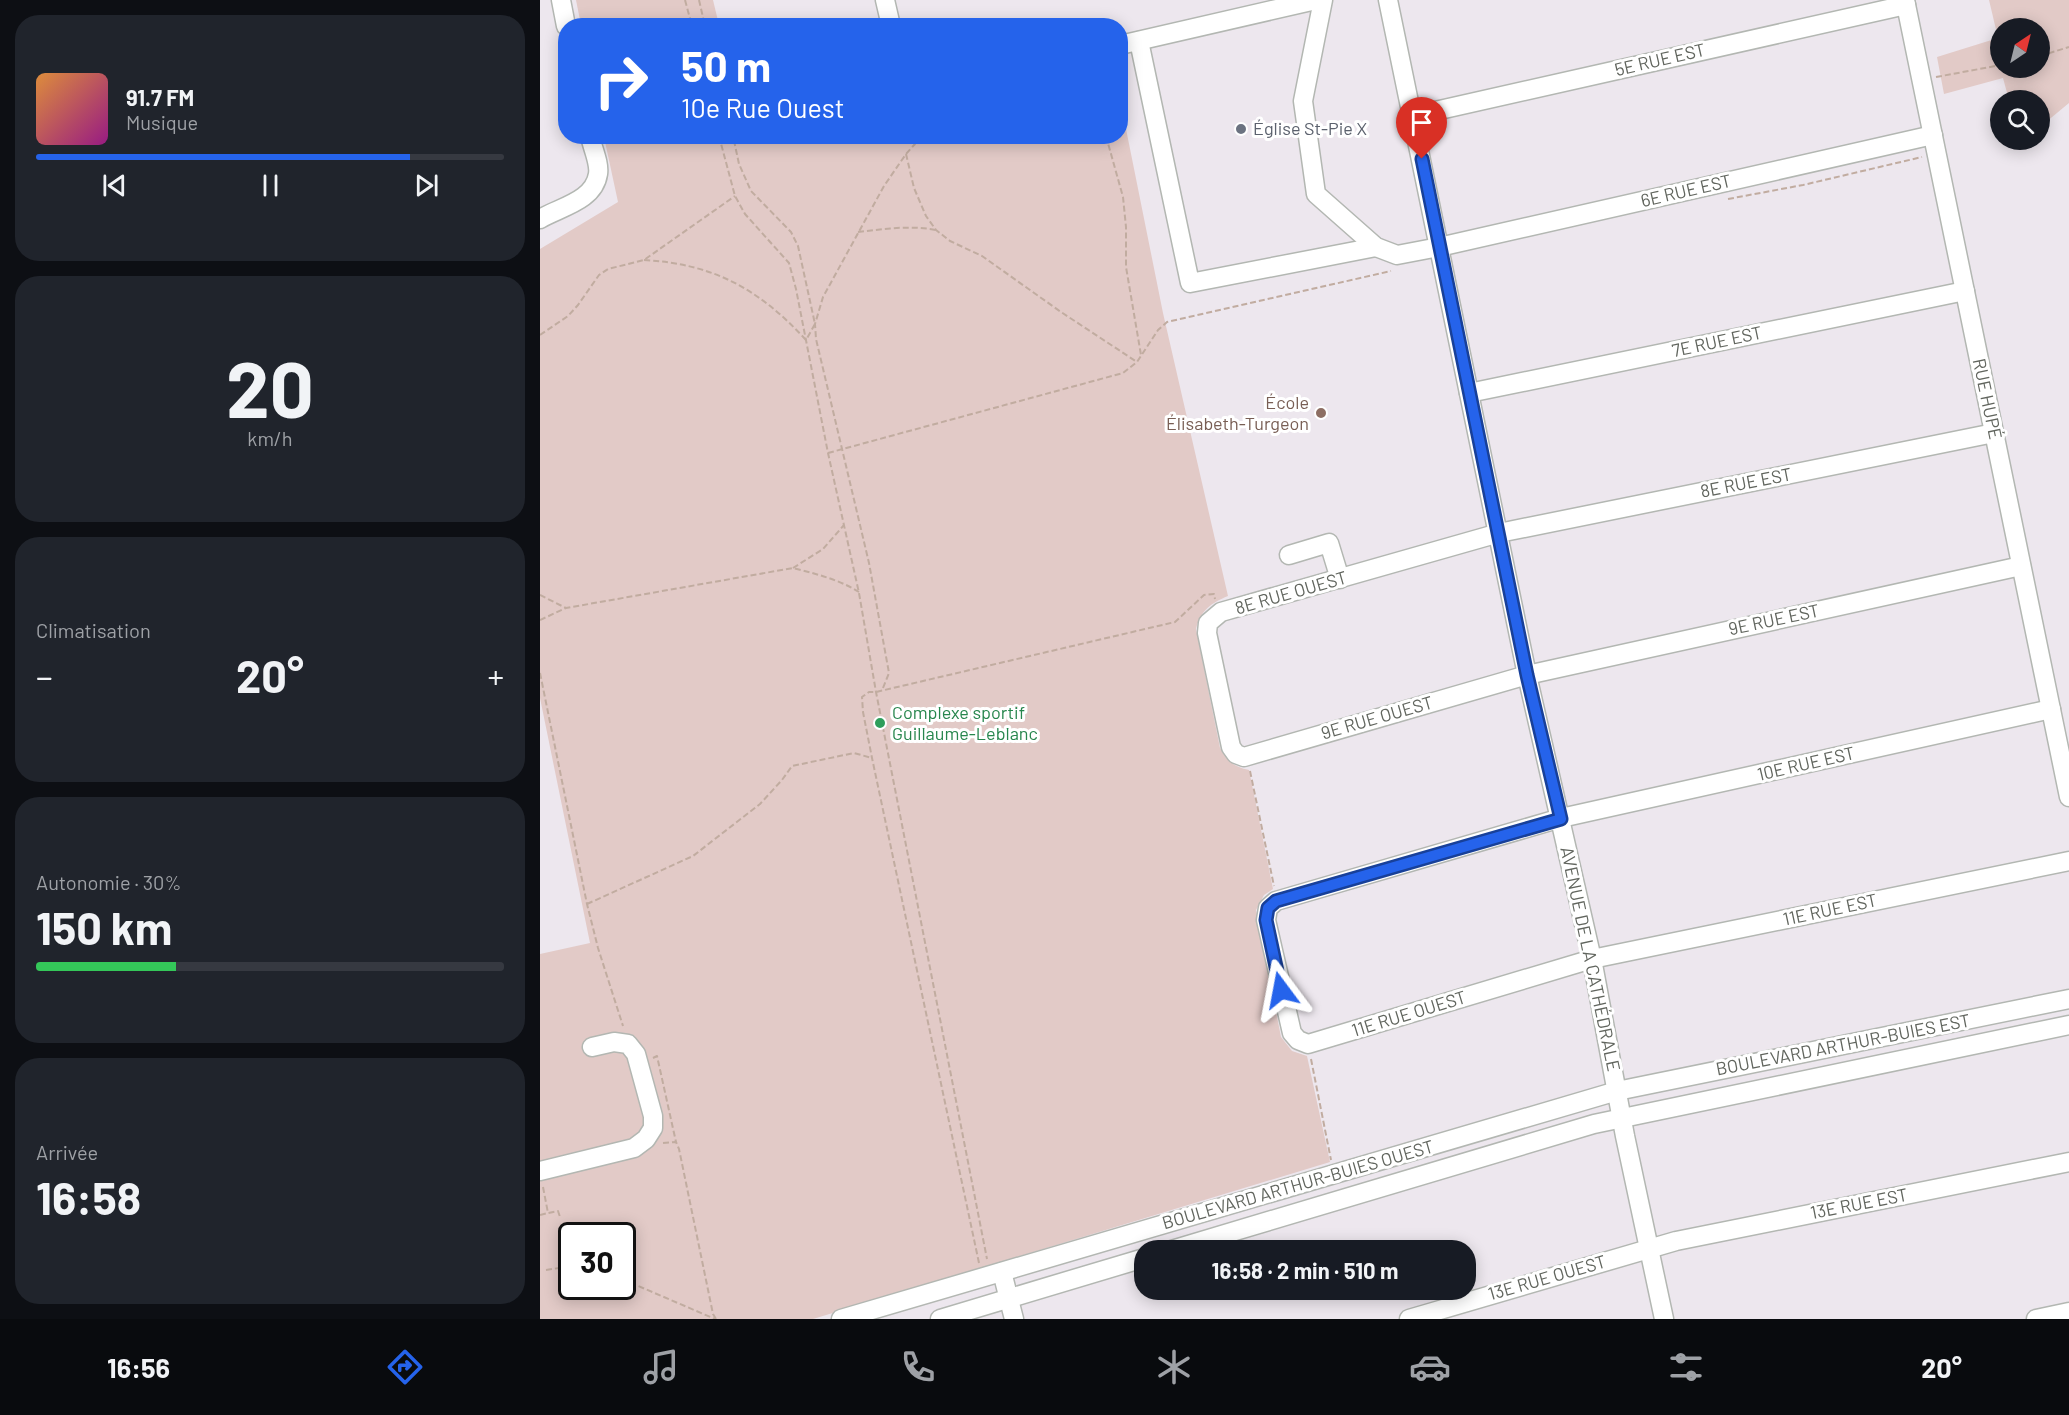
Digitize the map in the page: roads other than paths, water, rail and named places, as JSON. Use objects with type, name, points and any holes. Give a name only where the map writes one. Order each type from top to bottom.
[{"type":"street","points":[[561,0],[564,18]]},
{"type":"street","points":[[885,0],[889,18]]},
{"type":"street","points":[[1128,43],[1316,0]]},
{"type":"street","points":[[1323,0],[1304,101],[1316,194],[1376,247]]},
{"type":"street","name":"AVENUE DE LA CATHÉDRALE","points":[[1388,0],[1527,675],[1592,959],[1664,1319]]},
{"type":"street","name":"5E RUE EST","points":[[1413,116],[1906,2]]},
{"type":"street","name":"RUE HUPÉ","points":[[1906,2],[2069,797]]},
{"type":"street","points":[[1139,41],[1190,284],[1376,247]]},
{"type":"street","name":"6E RUE EST","points":[[1376,247],[1397,255],[1439,247],[1933,135]]},
{"type":"street","points":[[540,219],[573,204],[586,195],[595,184],[599,172],[592,144]]},
{"type":"street","name":"7E RUE EST","points":[[1469,393],[1965,291]]},
{"type":"street","name":"8E RUE EST","points":[[1499,533],[1994,434]]},
{"type":"street","name":"8E RUE OUEST","points":[[1238,752],[1206,629],[1208,623],[1221,612],[1499,533]]},
{"type":"street","points":[[1289,555],[1329,543],[1340,579]]},
{"type":"street","name":"9E RUE EST","points":[[1527,675],[2022,566]]},
{"type":"street","name":"9E RUE OUEST","points":[[1238,752],[1527,675]]},
{"type":"street","name":"10E RUE EST","points":[[1308,1044],[1298,1041],[1292,1033],[1276,969],[1266,920],[1268,908],[1276,901],[1561,819],[2051,709]]},
{"type":"street","name":"11E RUE EST","points":[[1592,959],[2069,861]]},
{"type":"street","name":"11E RUE OUEST","points":[[1308,1044],[1592,959]]},
{"type":"street","name":"BOULEVARD ARTHUR-BUIES EST","points":[[1617,1091],[2069,999]]},
{"type":"street","name":"BOULEVARD ARTHUR-BUIES EST","points":[[1622,1118],[2069,1025]]},
{"type":"street","points":[[541,1177],[634,1148],[646,1139],[653,1128],[653,1116],[636,1054],[628,1044],[614,1042],[592,1047]]},
{"type":"street","name":"BOULEVARD ARTHUR-BUIES OUEST","points":[[841,1319],[991,1270],[1334,1174],[1617,1091]]},
{"type":"street","name":"BOULEVARD ARTHUR-BUIES OUEST","points":[[1205,1240],[1583,1127],[1622,1118]]},
{"type":"street","name":"13E RUE EST","points":[[1650,1248],[2069,1162]]},
{"type":"street","name":"13E RUE OUEST","points":[[1409,1319],[1650,1248]]},
{"type":"street","points":[[940,1319],[1134,1261]]},
{"type":"street","points":[[991,1270],[1010,1298],[1014,1319]]},
{"type":"street","points":[[2036,1319],[2069,1312]]},
{"type":"place","name":"Église St-Pie X","points":[[1241,129]]},
{"type":"place","name":"École Élisabeth-Turgeon","points":[[1321,413]]},
{"type":"place","name":"Complexe sportif Guillaume-Leblanc","points":[[880,723]]}]
